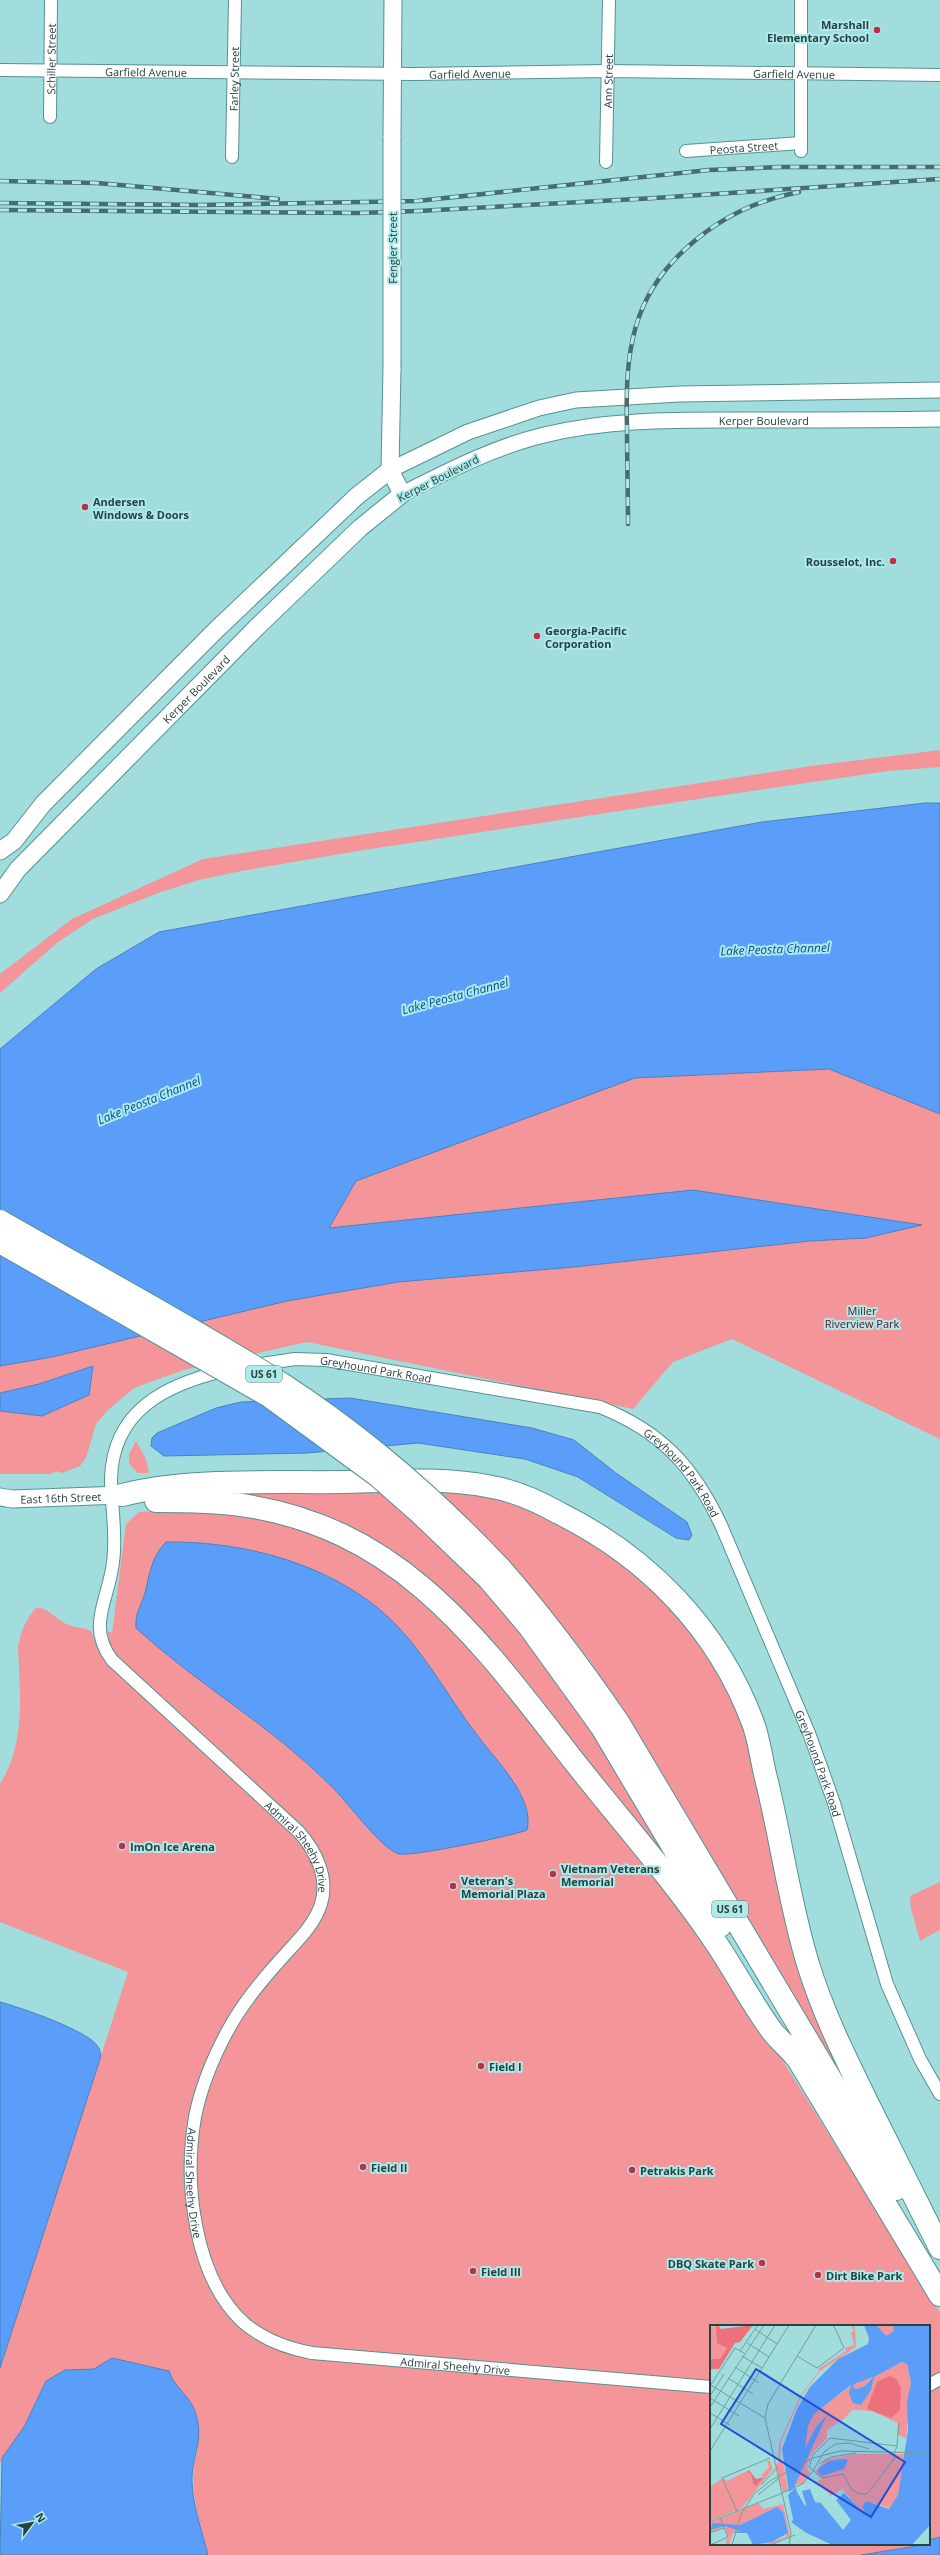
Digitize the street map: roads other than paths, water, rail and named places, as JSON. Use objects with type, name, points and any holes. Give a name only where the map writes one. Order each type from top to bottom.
[{"type":"highway","name":"US 61","points":[[0,1221],[282,1385],[392,1466],[468,1534],[528,1625],[601,1726],[796,2057],[940,2295]]},
{"type":"highway","name":"US 61","points":[[0,1242],[269,1396],[378,1476],[420,1513],[494,1573],[571,1654],[618,1722],[940,2264]]},
{"type":"highway","points":[[117,1495],[147,1488],[299,1483],[442,1481],[495,1487],[544,1505],[589,1527],[629,1554],[662,1582],[688,1610],[708,1638],[735,1682],[754,1725],[776,1816],[793,1908],[822,2006],[940,2248]]},
{"type":"highway","points":[[117,1495],[148,1501],[209,1502],[242,1505],[302,1520],[350,1539],[371,1551],[393,1564],[433,1595],[455,1616],[503,1672],[669,1879],[712,1935],[772,2031],[796,2057]]},
{"type":"main road","name":"Fengler Street","points":[[393,0],[394,72],[392,138],[392,368],[390,470],[402,494]]},
{"type":"main road","points":[[0,851],[14,841],[42,804],[225,621],[357,496],[390,470]]},
{"type":"main road","name":"Kerper Boulevard","points":[[0,894],[18,869],[263,622],[360,528],[402,494]]},
{"type":"main road","name":"East 16th Street","points":[[0,1497],[12,1499],[117,1495]]},
{"type":"street","name":"Schiller Street","points":[[50,117],[52,70],[51,0]]},
{"type":"street","name":"Farley Street","points":[[232,157],[234,0]]},
{"type":"street","name":"Ann Street","points":[[606,162],[609,0]]},
{"type":"street","points":[[801,0],[801,74]]},
{"type":"street","name":"Garfield Avenue","points":[[0,70],[394,72],[608,71],[940,75]]},
{"type":"street","name":"Peosta Street","points":[[686,151],[801,147],[801,74]]},
{"type":"street","points":[[390,470],[468,432],[539,408],[576,400],[679,394],[940,390]]},
{"type":"street","name":"Kerper Boulevard","points":[[402,494],[464,463],[508,445],[545,434],[606,423],[667,420],[940,419]]},
{"type":"street","name":"Greyhound Park Road","points":[[117,1495],[112,1464],[119,1440],[135,1415],[154,1398],[170,1388],[210,1374],[295,1359],[326,1360],[366,1365],[587,1404],[618,1414],[651,1433],[668,1446],[689,1468],[710,1500],[721,1525],[809,1733],[834,1803],[887,1984],[920,2059],[940,2094]]},
{"type":"street","name":"Admiral Sheehy Drive","points":[[117,1495],[114,1558],[110,1587],[98,1622],[104,1649],[116,1665],[299,1832],[309,1844],[318,1859],[322,1876],[322,1901],[318,1912],[304,1934],[249,1996],[236,2014],[214,2057],[195,2117],[191,2180],[196,2226],[208,2268],[228,2306],[245,2323],[273,2342],[312,2353],[710,2387]]},
{"type":"street","points":[[930,2384],[940,2378]]},
{"type":"water","name":"Lake Peosta Channel","points":[[925,803],[940,803],[940,1114],[829,1069],[635,1078],[356,1181],[329,1228],[693,1190],[922,1225],[866,1238],[810,1241],[574,1267],[398,1282],[287,1301],[52,1357],[0,1366],[0,1049],[96,969],[159,932],[762,822]]},
{"type":"water","points":[[93,1366],[89,1395],[42,1416],[0,1411],[0,1393],[39,1384]]},
{"type":"water","points":[[350,1398],[532,1428],[574,1440],[616,1473],[687,1522],[692,1535],[689,1540],[676,1538],[578,1477],[525,1459],[418,1443],[308,1453],[164,1456],[151,1446],[152,1438],[157,1433],[216,1408],[241,1402]]},
{"type":"water","points":[[166,1542],[230,1546],[293,1562],[323,1574],[351,1589],[377,1607],[400,1629],[422,1655],[480,1739],[513,1781],[525,1806],[528,1818],[527,1830],[483,1841],[407,1854],[399,1854],[383,1843],[338,1793],[308,1764],[260,1725],[184,1668],[136,1628],[137,1614],[145,1593],[154,1560]]},
{"type":"water","points":[[0,2002],[53,2020],[82,2034],[98,2047],[101,2056],[0,2368]]},
{"type":"water","points":[[112,2358],[169,2371],[174,2382],[189,2400],[195,2411],[199,2431],[194,2462],[192,2489],[195,2508],[208,2555],[0,2555],[2,2458],[24,2427],[46,2381],[65,2370],[94,2369]]},
{"type":"water","points":[[940,2537],[940,2555],[861,2555],[930,2545],[930,2540]]},
{"type":"railway","points":[[0,203],[201,205],[417,201],[709,170],[780,167],[940,167]]},
{"type":"railway","points":[[0,210],[358,213],[655,198],[940,179]]},
{"type":"railway","points":[[0,181],[97,183],[278,199]]},
{"type":"railway","points":[[628,524],[628,374],[636,327],[644,305],[655,284],[671,263],[703,234],[728,217],[742,210],[784,195],[799,192]]},
{"type":"place","name":"Marshall Elementary School","points":[[877,30]]},
{"type":"place","name":"Andersen Windows & Doors","points":[[85,507]]},
{"type":"place","name":"Rousselot, Inc.","points":[[893,561]]},
{"type":"place","name":"Georgia-Pacific Corporation","points":[[537,636]]},
{"type":"place","name":"ImOn Ice Arena","points":[[122,1846]]},
{"type":"place","name":"Vietnam Veterans Memorial","points":[[553,1874]]},
{"type":"place","name":"Veteran's Memorial Plaza","points":[[453,1886]]},
{"type":"place","name":"Field I","points":[[481,2066]]},
{"type":"place","name":"Field II","points":[[363,2167]]},
{"type":"place","name":"Petrakis Park","points":[[632,2170]]},
{"type":"place","name":"DBQ Skate Park","points":[[762,2263]]},
{"type":"place","name":"Field III","points":[[473,2271]]},
{"type":"place","name":"Dirt Bike Park","points":[[818,2275]]},
{"type":"park label","name":"Miller Riverview Park","points":[[862,1316]]}]
